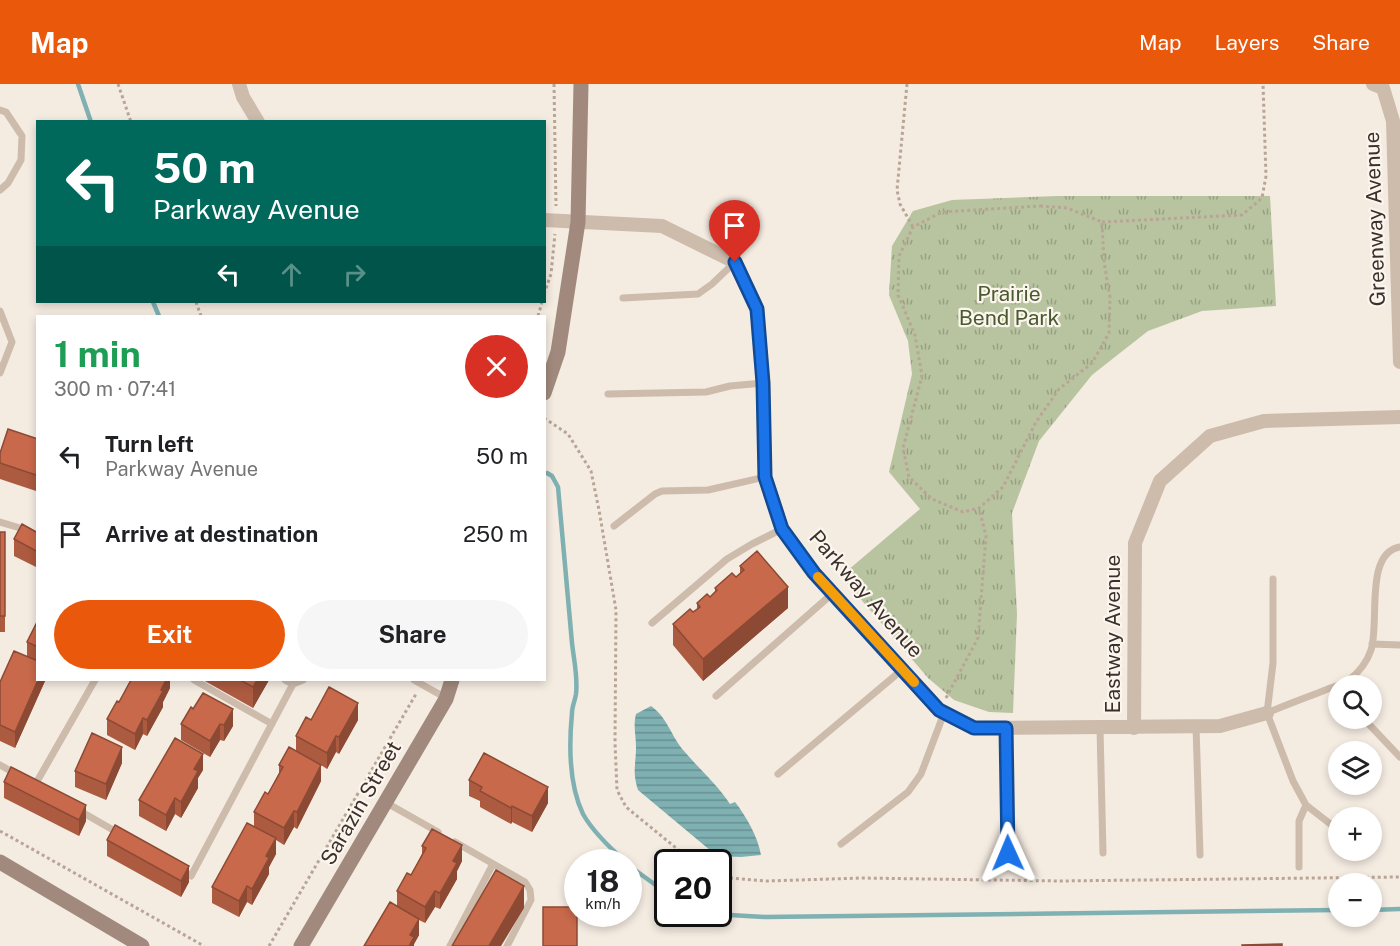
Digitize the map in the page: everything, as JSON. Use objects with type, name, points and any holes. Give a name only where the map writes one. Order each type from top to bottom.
[{"type":"street","points":[[239,84],[243,97],[257,120]]},
{"type":"street","points":[[546,387],[558,352],[578,222],[581,84]]},
{"type":"street","name":"Greenway Avenue","points":[[1373,84],[1383,88],[1393,122],[1400,362]]},
{"type":"street","points":[[550,220],[663,225],[735,262]]},
{"type":"street","name":"Parkway Avenue","points":[[735,262],[757,309],[763,383],[765,477],[782,529],[814,573],[942,711],[974,728],[1220,726],[1267,713]]},
{"type":"street","name":"Eastway Avenue","points":[[1134,728],[1135,543],[1160,481],[1210,436],[1264,421],[1400,417]]},
{"type":"street","name":"Sarazin Street","points":[[301,946],[446,699],[452,681]]},
{"type":"street","points":[[0,862],[142,946]]},
{"type":"lane","points":[[0,110],[6,112],[22,136],[21,160],[8,183],[0,190]]},
{"type":"lane","points":[[623,298],[698,294],[735,262]]},
{"type":"lane","points":[[0,311],[12,342],[0,373]]},
{"type":"lane","points":[[608,394],[706,392],[729,386],[763,383]]},
{"type":"lane","points":[[614,526],[662,491],[708,490],[765,477]]},
{"type":"lane","points":[[0,522],[36,535]]},
{"type":"lane","points":[[652,623],[733,555],[782,529]]},
{"type":"lane","points":[[1353,675],[1364,665],[1372,644],[1375,628],[1377,572],[1382,557],[1396,547],[1400,547]]},
{"type":"lane","points":[[1274,579],[1273,663],[1267,713],[1293,782],[1306,804],[1328,822]]},
{"type":"lane","points":[[716,696],[833,593]]},
{"type":"lane","points":[[1372,644],[1400,645]]},
{"type":"lane","points":[[778,774],[903,669]]},
{"type":"lane","points":[[35,785],[94,681]]},
{"type":"lane","points":[[196,681],[272,724]]},
{"type":"lane","points":[[287,681],[293,684]]},
{"type":"lane","points":[[181,870],[191,876],[293,684],[300,681]]},
{"type":"lane","points":[[416,681],[446,699]]},
{"type":"lane","points":[[1267,713],[1328,690]]},
{"type":"lane","points":[[842,844],[908,792],[921,774],[942,711]]},
{"type":"lane","points":[[1196,726],[1200,855]]},
{"type":"lane","points":[[1006,728],[1008,853]]},
{"type":"lane","points":[[1100,728],[1103,853]]},
{"type":"lane","points":[[1373,729],[1400,757]]},
{"type":"lane","points":[[0,765],[45,791]]},
{"type":"lane","points":[[385,802],[525,882],[530,890],[531,900],[507,946]]},
{"type":"lane","points":[[1299,867],[1299,821],[1306,804]]},
{"type":"lane","points":[[74,808],[123,836]]},
{"type":"lane","points":[[450,946],[493,864]]},
{"type":"path","points":[[118,84],[130,120]]},
{"type":"path","points":[[546,287],[555,245],[550,220],[554,84]]},
{"type":"path","points":[[907,84],[897,190],[900,204],[914,226]]},
{"type":"path","points":[[1102,222],[1104,262],[1110,297],[1109,333],[1092,363],[1059,389],[1036,422],[1003,487],[979,508],[963,512],[932,499],[909,477],[903,448],[922,376],[915,335],[898,295],[899,256],[914,226],[942,212],[1040,206],[1068,208],[1102,222],[1242,215],[1262,198],[1266,176],[1263,84]]},
{"type":"path","points":[[546,419],[567,434],[591,471],[599,510],[616,610],[617,790],[626,807],[677,849]]},
{"type":"path","points":[[942,711],[978,638],[986,536],[979,508]]},
{"type":"path","points":[[269,946],[422,684]]},
{"type":"path","points":[[0,831],[204,946]]},
{"type":"path","points":[[732,878],[767,881],[862,878],[1072,881],[1400,877]]},
{"type":"green space","name":"Prairie Bend Park","points":[[1058,196],[1270,196],[1276,306],[1202,311],[1148,331],[1092,375],[1039,441],[1012,513],[1017,614],[1013,713],[989,712],[954,700],[928,678],[841,576],[920,509],[889,472],[912,374],[908,341],[889,295],[892,246],[913,211],[952,200]]},
{"type":"water","points":[[651,706],[656,710],[684,751],[730,804],[735,802],[754,834],[761,855],[732,857],[732,849],[709,849],[638,790],[635,773],[636,714]]},
{"type":"building","points":[[8,429],[36,438],[36,475],[0,463],[0,453]]},
{"type":"building","points":[[22,524],[36,532],[36,551],[14,539]]},
{"type":"building","points":[[0,532],[5,532],[5,616],[0,616]]},
{"type":"building","points":[[757,551],[788,587],[703,659],[673,624],[690,609],[693,612],[700,607],[697,603],[707,594],[710,597],[717,590],[715,588],[732,573],[736,577],[744,570],[740,566]]},
{"type":"building","points":[[36,624],[36,646],[27,642]]},
{"type":"building","points":[[14,651],[36,660],[38,681],[15,732],[0,725],[0,682]]},
{"type":"building","points":[[130,681],[166,681],[161,690],[163,691],[147,720],[143,718],[135,734],[107,719],[117,701],[119,702]]},
{"type":"building","points":[[242,681],[256,681],[253,687]]},
{"type":"building","points":[[329,687],[358,703],[327,753],[296,736],[306,717],[311,720]]},
{"type":"building","points":[[203,693],[233,709],[224,725],[220,724],[210,741],[181,724]]},
{"type":"building","points":[[92,733],[122,747],[106,784],[75,771]]},
{"type":"building","points":[[175,738],[203,754],[194,769],[198,771],[181,802],[175,798],[166,815],[139,800]]},
{"type":"building","points":[[289,747],[321,765],[297,812],[294,811],[284,828],[254,812],[265,792],[268,794],[283,767],[279,765]]},
{"type":"building","points":[[484,753],[548,787],[532,816],[512,806],[511,808],[480,791],[482,787],[469,780]]},
{"type":"building","points":[[11,767],[86,805],[79,820],[4,782]]},
{"type":"building","points":[[247,823],[276,838],[266,856],[269,858],[252,889],[247,886],[239,901],[212,887]]},
{"type":"building","points":[[115,825],[189,866],[181,881],[107,840]]},
{"type":"building","points":[[432,829],[462,845],[453,861],[457,863],[440,893],[435,891],[425,907],[397,891],[407,873],[411,875],[426,848],[422,846]]},
{"type":"building","points":[[496,870],[524,886],[489,946],[452,946]]},
{"type":"building","points":[[390,902],[419,919],[410,935],[414,937],[409,946],[364,946]]},
{"type":"building","points":[[543,907],[564,907],[564,927],[577,927],[577,946],[543,946]]},
{"type":"building","points":[[1282,944],[1282,946],[1242,946],[1242,945]]},
{"type":"waterway","points":[[78,84],[90,120]]},
{"type":"waterway","points":[[153,303],[159,315]]},
{"type":"waterway","points":[[547,473],[552,476],[558,487],[576,675],[576,694],[572,710],[570,738],[575,790],[578,803],[587,821],[612,849]]},
{"type":"waterway","points":[[642,875],[654,884]]},
{"type":"waterway","points":[[1382,910],[1400,909]]},
{"type":"waterway","points":[[732,915],[765,917],[1328,910]]},
{"type":"slow traffic","points":[[818,577],[914,682]]},
{"type":"route","points":[[735,262],[757,309],[763,383],[765,477],[782,529],[814,573],[939,710],[974,728],[1006,728],[1008,853]]}]
